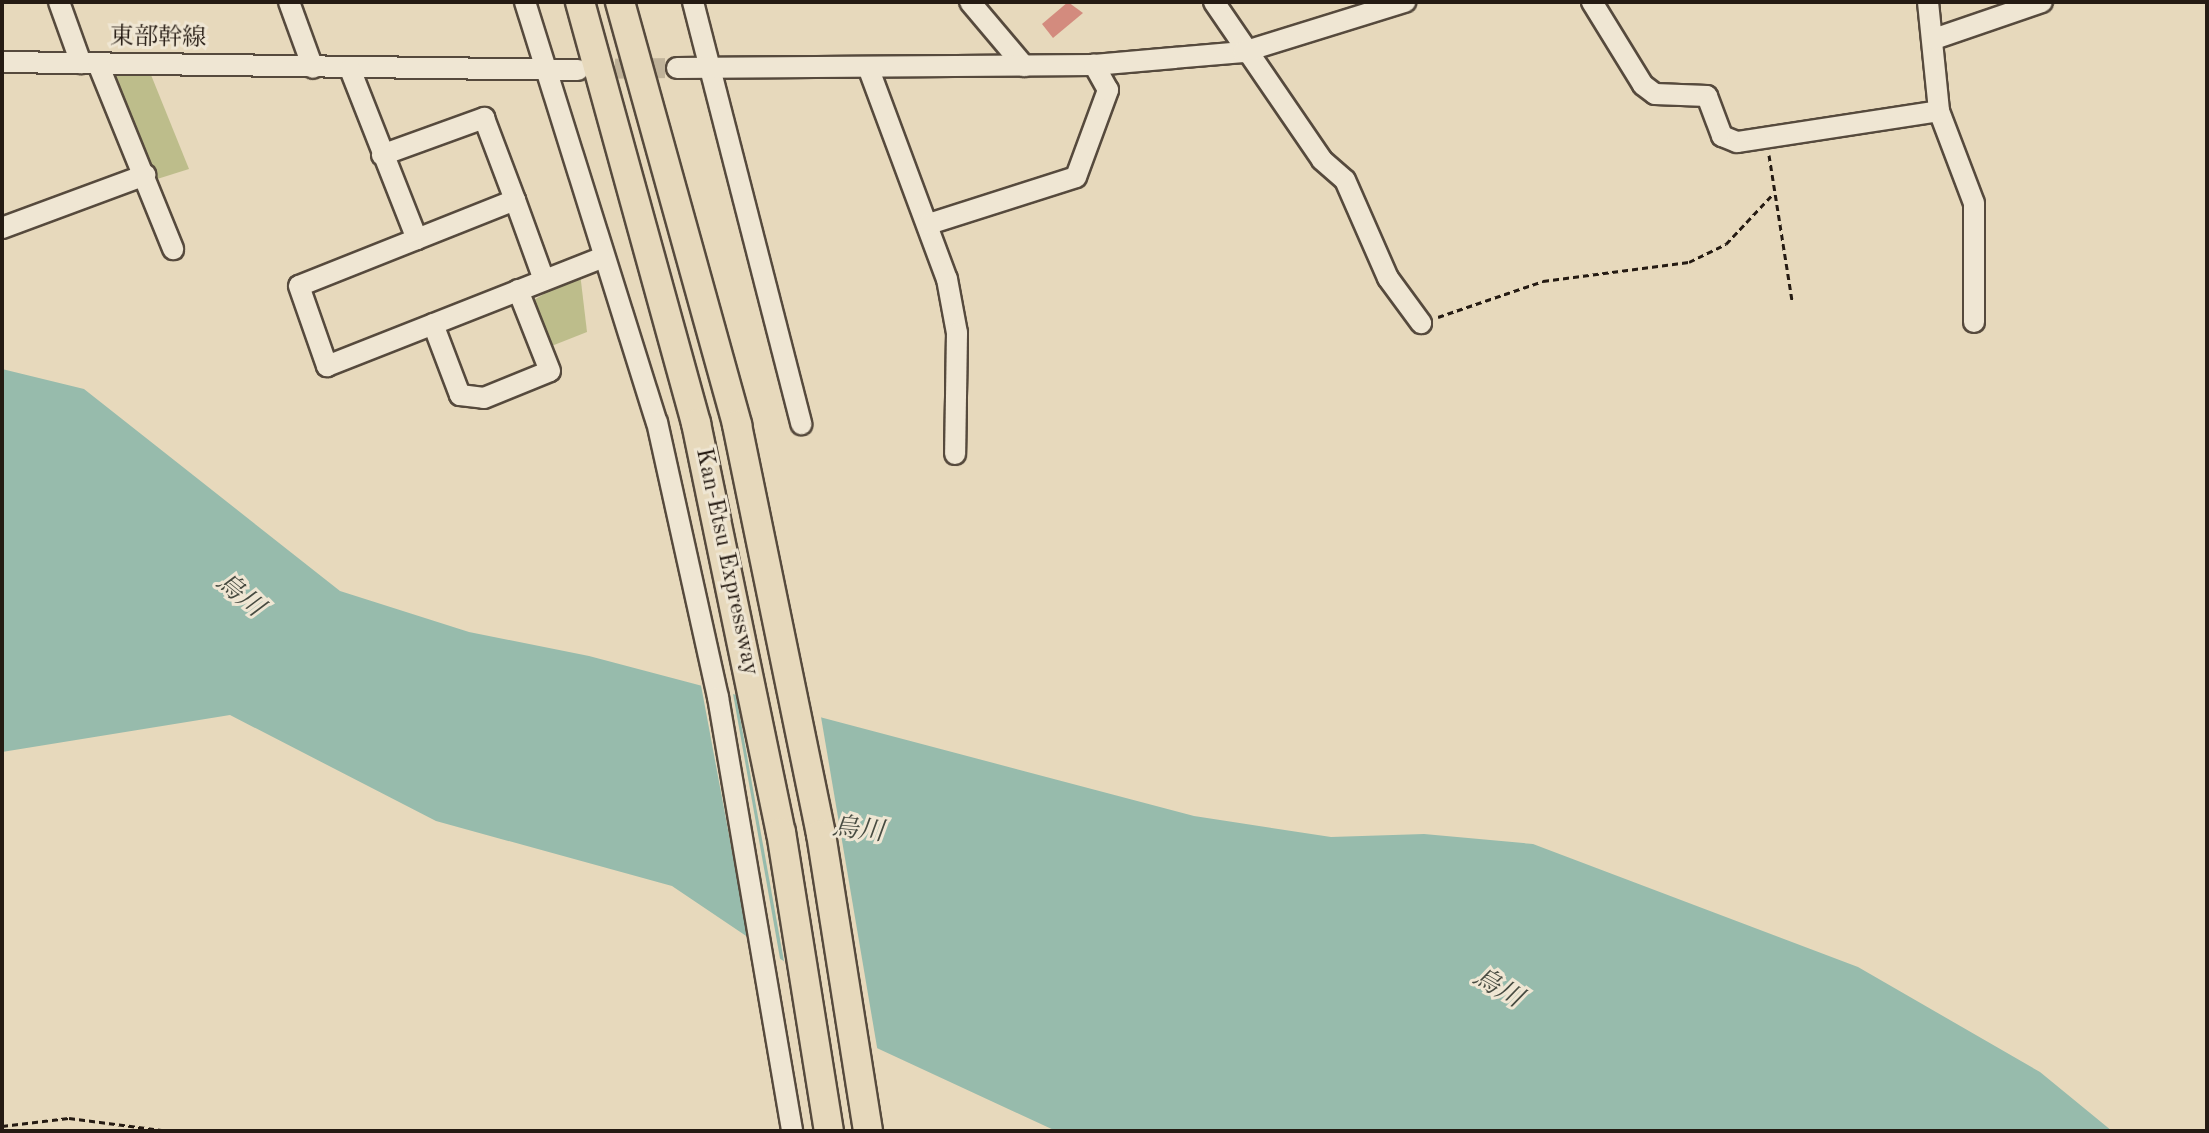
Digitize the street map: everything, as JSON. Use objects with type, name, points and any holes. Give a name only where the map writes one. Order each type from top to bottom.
[{"type":"highway","name":"Kan-Etsu Expressway","points":[[580,2],[696,423],[775,800],[829,1131]]},
{"type":"highway","name":"Kan-Etsu Expressway","points":[[620,2],[737,425],[821,834],[868,1131]]},
{"type":"street","points":[[59,2],[145,175],[173,249]]},
{"type":"street","points":[[289,2],[313,68]]},
{"type":"street","points":[[525,2],[601,258],[657,422],[718,697],[792,1131]]},
{"type":"street","points":[[693,2],[801,424]]},
{"type":"street","points":[[970,2],[1024,66]]},
{"type":"street","points":[[1214,2],[1243,52],[1345,180],[1388,278],[1421,323]]},
{"type":"street","points":[[677,68],[1094,65],[1243,52],[1405,2]]},
{"type":"street","points":[[1592,2],[1655,94],[1707,96],[1722,136],[1767,139],[1939,111]]},
{"type":"street","points":[[1928,2],[1939,111],[1974,203],[1974,322]]},
{"type":"street","points":[[1934,39],[2042,2]]},
{"type":"street","name":"東部幹線","points":[[2,62],[578,70]]},
{"type":"street","points":[[929,224],[1076,177],[1108,90],[1094,65]]},
{"type":"street","points":[[868,67],[929,224],[957,333],[955,454]]},
{"type":"street","points":[[350,69],[417,239]]},
{"type":"street","points":[[382,155],[484,118],[544,280]]},
{"type":"street","points":[[3,226],[145,175]]},
{"type":"street","points":[[515,200],[299,286],[327,366],[601,258]]},
{"type":"street","points":[[433,324],[460,395],[484,398],[550,371],[518,290]]},
{"type":"path","points":[[1767,139],[1773,194],[1792,301]]},
{"type":"path","points":[[1421,323],[1543,281],[1689,262],[1726,244],[1773,194]]},
{"type":"path","points":[[2,1126],[69,1118],[169,1131]]},
{"type":"green space","points":[[105,70],[149,70],[189,169],[154,180]]},
{"type":"green space","points":[[580,273],[587,332],[549,347],[532,301]]},
{"type":"water","name":"烏川","points":[[2,369],[84,389],[340,591],[469,632],[589,656],[1194,816],[1331,837],[1424,834],[1533,844],[1858,967],[2040,1072],[2112,1131],[1056,1131],[866,1043],[785,962],[672,886],[436,821],[230,715],[2,752]]},
{"type":"pier","points":[[700,680],[732,688],[781,964],[749,942]]},
{"type":"pier","points":[[735,689],[820,711],[878,1053],[785,967]]},
{"type":"building","points":[[1068,2],[1083,13],[1053,38],[1042,24]]},
{"type":"tunnel","points":[[585,69],[677,68]]}]
